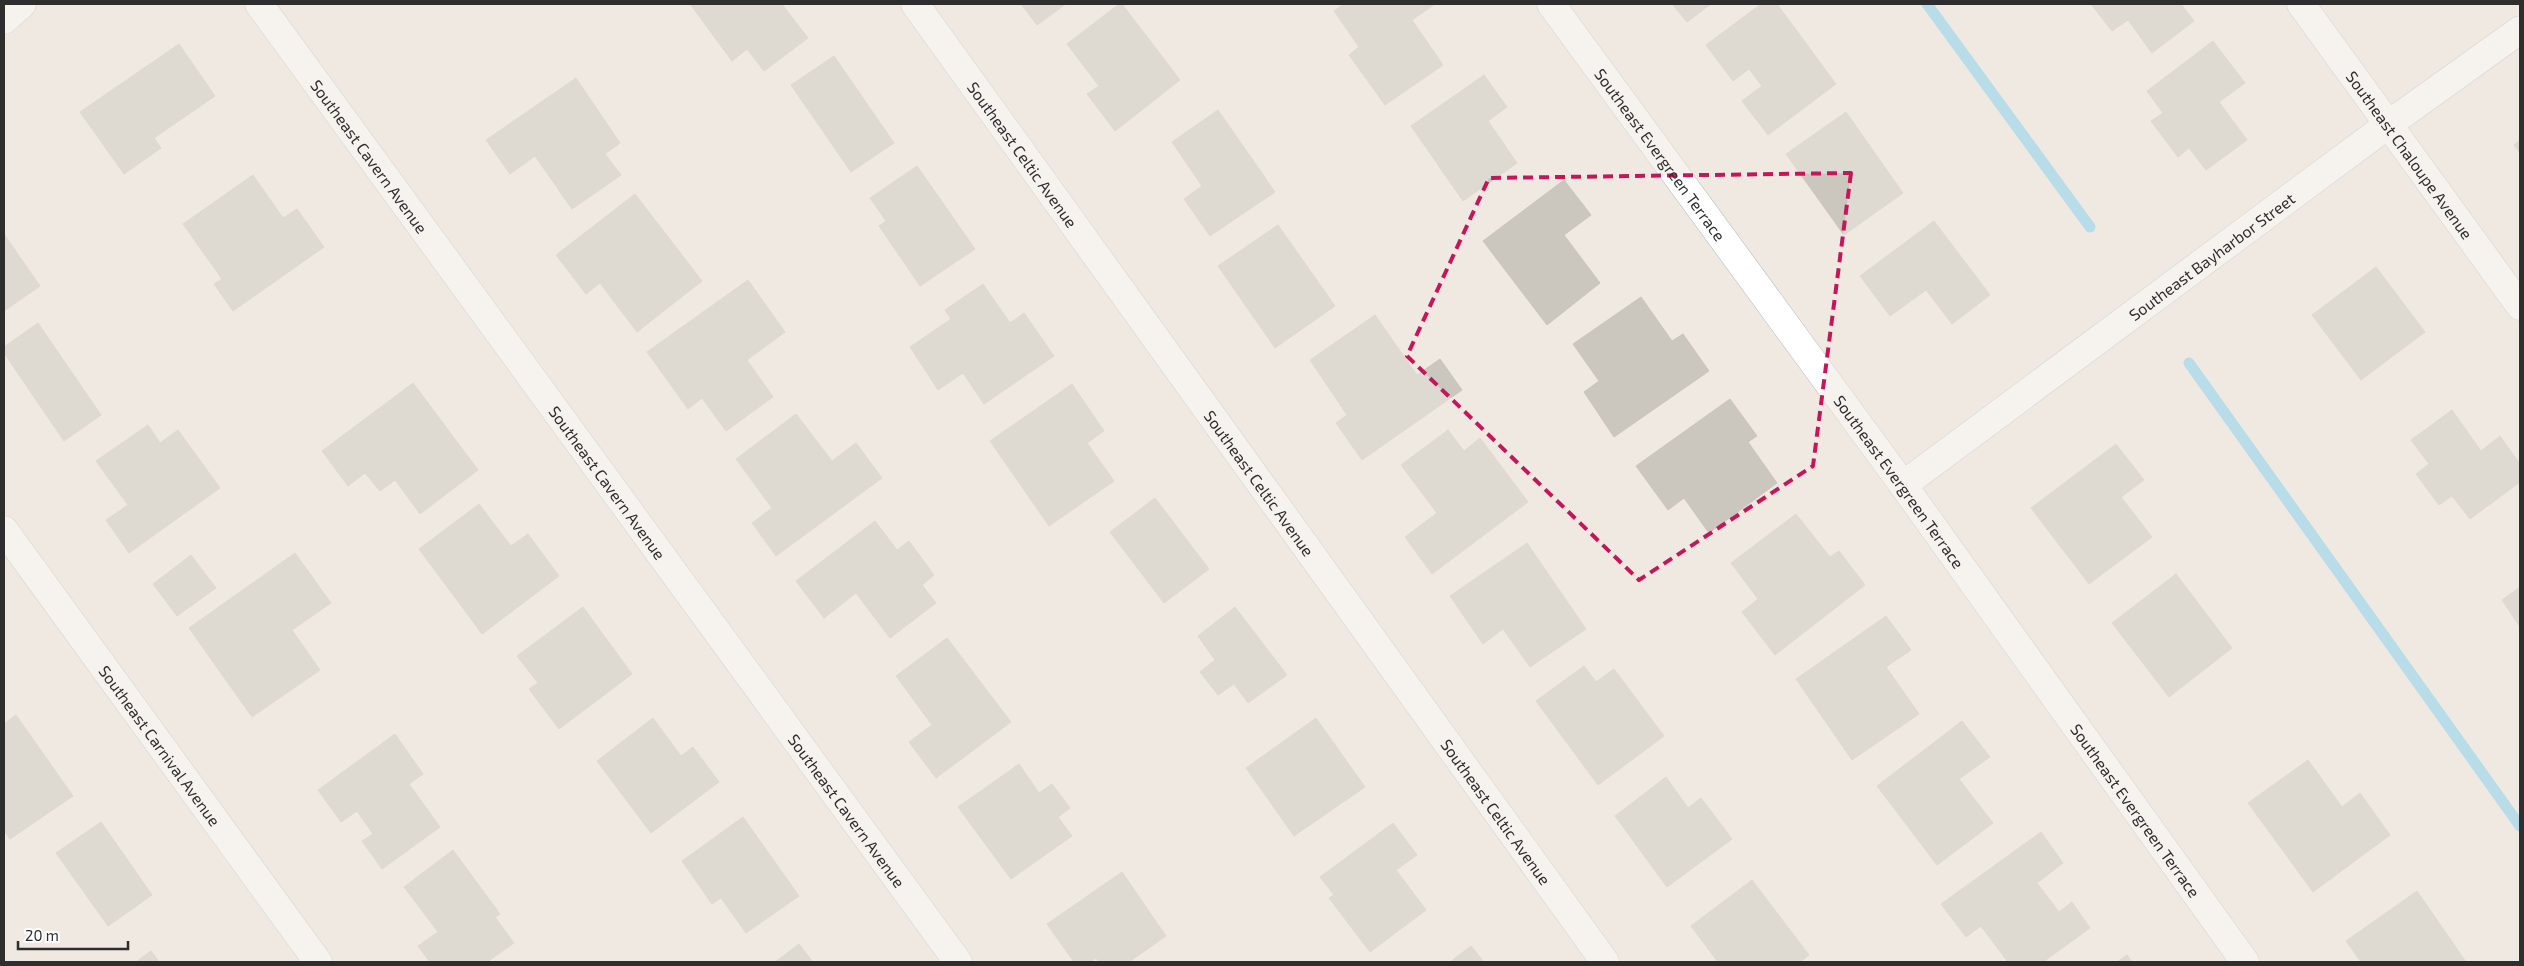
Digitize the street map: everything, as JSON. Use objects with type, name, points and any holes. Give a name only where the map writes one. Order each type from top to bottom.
[{"type":"street","points":[[4,20],[22,4]]},
{"type":"street","name":"Southeast Cavern Avenue","points":[[259,4],[958,962]]},
{"type":"street","name":"Southeast Celtic Avenue","points":[[915,4],[1605,962]]},
{"type":"street","name":"Southeast Evergreen Terrace","points":[[1551,4],[1903,486],[2245,962]]},
{"type":"street","name":"Southeast Chaloupe Avenue","points":[[2301,4],[2520,306]]},
{"type":"street","name":"Southeast Bayharbor Street","points":[[1903,486],[2389,124],[2520,30]]},
{"type":"street","name":"Southeast Carnival Avenue","points":[[4,530],[318,962]]},
{"type":"highlighted area","points":[[1851,173],[1813,466],[1639,580],[1407,356],[1489,178]]},
{"type":"building","points":[[690,4],[782,4],[808,38],[764,71],[747,49],[732,61]]},
{"type":"building","points":[[1021,4],[1066,4],[1037,25]]},
{"type":"building","points":[[1119,4],[1122,4],[1180,80],[1115,131],[1087,94],[1099,86],[1067,44]]},
{"type":"building","points":[[1344,4],[1435,4],[1412,20],[1443,65],[1385,105],[1349,55],[1359,47],[1334,11]]},
{"type":"building","points":[[1672,4],[1711,4],[1687,22]]},
{"type":"building","points":[[1761,4],[1777,4],[1836,84],[1768,135],[1742,101],[1762,86],[1749,69],[1733,81],[1706,45]]},
{"type":"building","points":[[2091,4],[2181,4],[2194,21],[2152,53],[2128,20],[2112,31]]},
{"type":"building","points":[[2213,41],[2245,83],[2219,102],[2247,140],[2206,170],[2189,148],[2178,157],[2151,121],[2163,113],[2147,91]]},
{"type":"building","points":[[179,44],[215,96],[154,138],[161,148],[124,174],[80,112]]},
{"type":"building","points":[[834,56],[894,143],[851,172],[791,85]]},
{"type":"building","points":[[1484,75],[1507,107],[1488,121],[1517,163],[1463,201],[1411,126]]},
{"type":"building","points":[[576,78],[620,143],[605,154],[621,175],[572,209],[535,156],[510,174],[486,140]]},
{"type":"building","points":[[1218,110],[1275,192],[1210,236],[1184,199],[1202,186],[1172,142]]},
{"type":"building","points":[[1846,112],[1903,193],[1844,235],[1786,154]]},
{"type":"building","points":[[2520,140],[2520,153],[2514,145]]},
{"type":"building","points":[[917,166],[975,249],[920,286],[879,226],[886,221],[870,198]]},
{"type":"building","points":[[253,175],[283,218],[297,209],[324,247],[233,311],[214,284],[222,279],[183,224]]},
{"type":"building","points":[[1564,180],[1591,215],[1564,235],[1600,283],[1547,325],[1483,241]]},
{"type":"building","points":[[635,194],[702,281],[637,332],[600,283],[586,294],[556,255]]},
{"type":"building","points":[[1934,221],[1990,295],[1952,324],[1926,290],[1890,316],[1860,276]]},
{"type":"building","points":[[1278,225],[1335,306],[1275,348],[1218,266]]},
{"type":"building","points":[[4,234],[40,286],[4,311]]},
{"type":"building","points":[[2376,267],[2425,332],[2361,380],[2312,315]]},
{"type":"building","points":[[748,280],[785,332],[747,360],[773,397],[726,431],[702,398],[688,409],[647,352]]},
{"type":"building","points":[[983,284],[1010,323],[1024,313],[1054,356],[984,404],[963,373],[938,390],[910,347],[951,319],[945,310]]},
{"type":"building","points":[[1641,297],[1672,341],[1683,334],[1709,371],[1614,437],[1584,392],[1599,381],[1573,344]]},
{"type":"building","points":[[1375,315],[1417,375],[1440,359],[1462,390],[1362,460],[1336,423],[1347,415],[1310,360]]},
{"type":"building","points":[[38,323],[101,415],[64,441],[4,353],[4,347]]},
{"type":"building","points":[[413,383],[478,470],[420,514],[395,480],[380,491],[365,473],[348,486],[322,451]]},
{"type":"building","points":[[1072,384],[1104,431],[1087,443],[1114,481],[1049,526],[990,441]]},
{"type":"building","points":[[1730,399],[1757,436],[1748,442],[1777,483],[1709,533],[1684,498],[1668,510],[1636,466]]},
{"type":"building","points":[[2452,410],[2481,451],[2500,436],[2520,464],[2520,482],[2470,519],[2452,496],[2439,505],[2416,474],[2429,464],[2411,440]]},
{"type":"building","points":[[796,414],[832,461],[856,443],[882,478],[776,556],[752,523],[772,508],[736,459]]},
{"type":"building","points":[[148,425],[160,443],[178,430],[220,488],[129,553],[106,520],[128,505],[96,461]]},
{"type":"building","points":[[1448,430],[1464,451],[1480,438],[1528,502],[1432,574],[1405,537],[1437,513],[1401,465]]},
{"type":"building","points":[[2116,444],[2144,480],[2121,497],[2152,537],[2089,584],[2031,508]]},
{"type":"building","points":[[1155,498],[1209,569],[1164,603],[1110,532]]},
{"type":"building","points":[[479,504],[511,546],[528,534],[559,576],[482,634],[419,549]]},
{"type":"building","points":[[1796,514],[1830,557],[1839,551],[1865,585],[1775,655],[1742,612],[1758,599],[1731,563]]},
{"type":"building","points":[[875,521],[897,550],[909,541],[934,575],[922,585],[936,603],[890,638],[856,593],[824,618],[796,581]]},
{"type":"building","points":[[1527,543],[1586,629],[1530,667],[1503,629],[1483,644],[1450,596]]},
{"type":"building","points":[[295,553],[331,603],[292,630],[320,670],[252,717],[189,628]]},
{"type":"building","points":[[191,555],[216,588],[177,616],[153,584]]},
{"type":"building","points":[[2176,574],[2232,648],[2169,697],[2112,623]]},
{"type":"building","points":[[2520,587],[2520,627],[2502,600]]},
{"type":"building","points":[[583,607],[632,674],[559,729],[529,689],[538,683],[517,656]]},
{"type":"building","points":[[1235,607],[1287,675],[1248,703],[1234,684],[1218,695],[1200,672],[1215,660],[1198,636]]},
{"type":"building","points":[[1886,616],[1911,650],[1886,667],[1919,714],[1852,760],[1796,679]]},
{"type":"building","points":[[947,638],[1011,722],[936,778],[909,742],[932,725],[896,676]]},
{"type":"building","points":[[1584,666],[1596,682],[1614,669],[1664,736],[1598,785],[1536,701]]},
{"type":"building","points":[[16,715],[73,796],[10,839],[4,830],[4,724]]},
{"type":"building","points":[[653,718],[681,756],[693,747],[719,782],[651,833],[597,761]]},
{"type":"building","points":[[1316,718],[1365,787],[1294,836],[1246,768]]},
{"type":"building","points":[[1962,721],[1990,757],[1959,779],[1993,823],[1937,865],[1877,786]]},
{"type":"building","points":[[395,734],[423,774],[409,784],[440,827],[382,869],[362,841],[373,834],[357,811],[341,822],[318,790]]},
{"type":"building","points":[[2308,760],[2342,807],[2360,793],[2390,835],[2313,892],[2248,803]]},
{"type":"building","points":[[1019,764],[1039,793],[1052,784],[1070,808],[1058,817],[1072,836],[1011,879],[958,807]]},
{"type":"building","points":[[1666,777],[1688,808],[1701,798],[1732,839],[1667,887],[1615,816]]},
{"type":"building","points":[[743,817],[799,896],[746,933],[721,898],[712,904],[682,861]]},
{"type":"building","points":[[101,822],[152,895],[108,926],[56,853]]},
{"type":"building","points":[[1393,823],[1417,855],[1396,870],[1426,910],[1370,952],[1329,898],[1334,895],[1320,877]]},
{"type":"building","points":[[2041,832],[2063,863],[2037,883],[2059,912],[2072,902],[2090,928],[2043,962],[2008,962],[1981,926],[1966,937],[1941,904]]},
{"type":"building","points":[[453,850],[500,914],[495,917],[514,943],[487,962],[430,962],[418,946],[438,932],[404,887]]},
{"type":"building","points":[[1122,872],[1166,936],[1129,962],[1099,962],[1096,958],[1090,962],[1074,962],[1047,924]]},
{"type":"building","points":[[1752,880],[1809,955],[1800,962],[1718,962],[1691,926]]},
{"type":"building","points":[[2417,891],[2466,962],[2361,962],[2346,941]]},
{"type":"building","points":[[799,944],[813,962],[775,962]]},
{"type":"building","points":[[1471,946],[1484,962],[1450,962]]},
{"type":"building","points":[[151,951],[159,962],[136,962]]},
{"type":"building","points":[[2127,955],[2132,962],[2117,962]]},
{"type":"waterway","points":[[1927,4],[2090,227]]},
{"type":"waterway","points":[[2189,363],[2520,826]]}]
